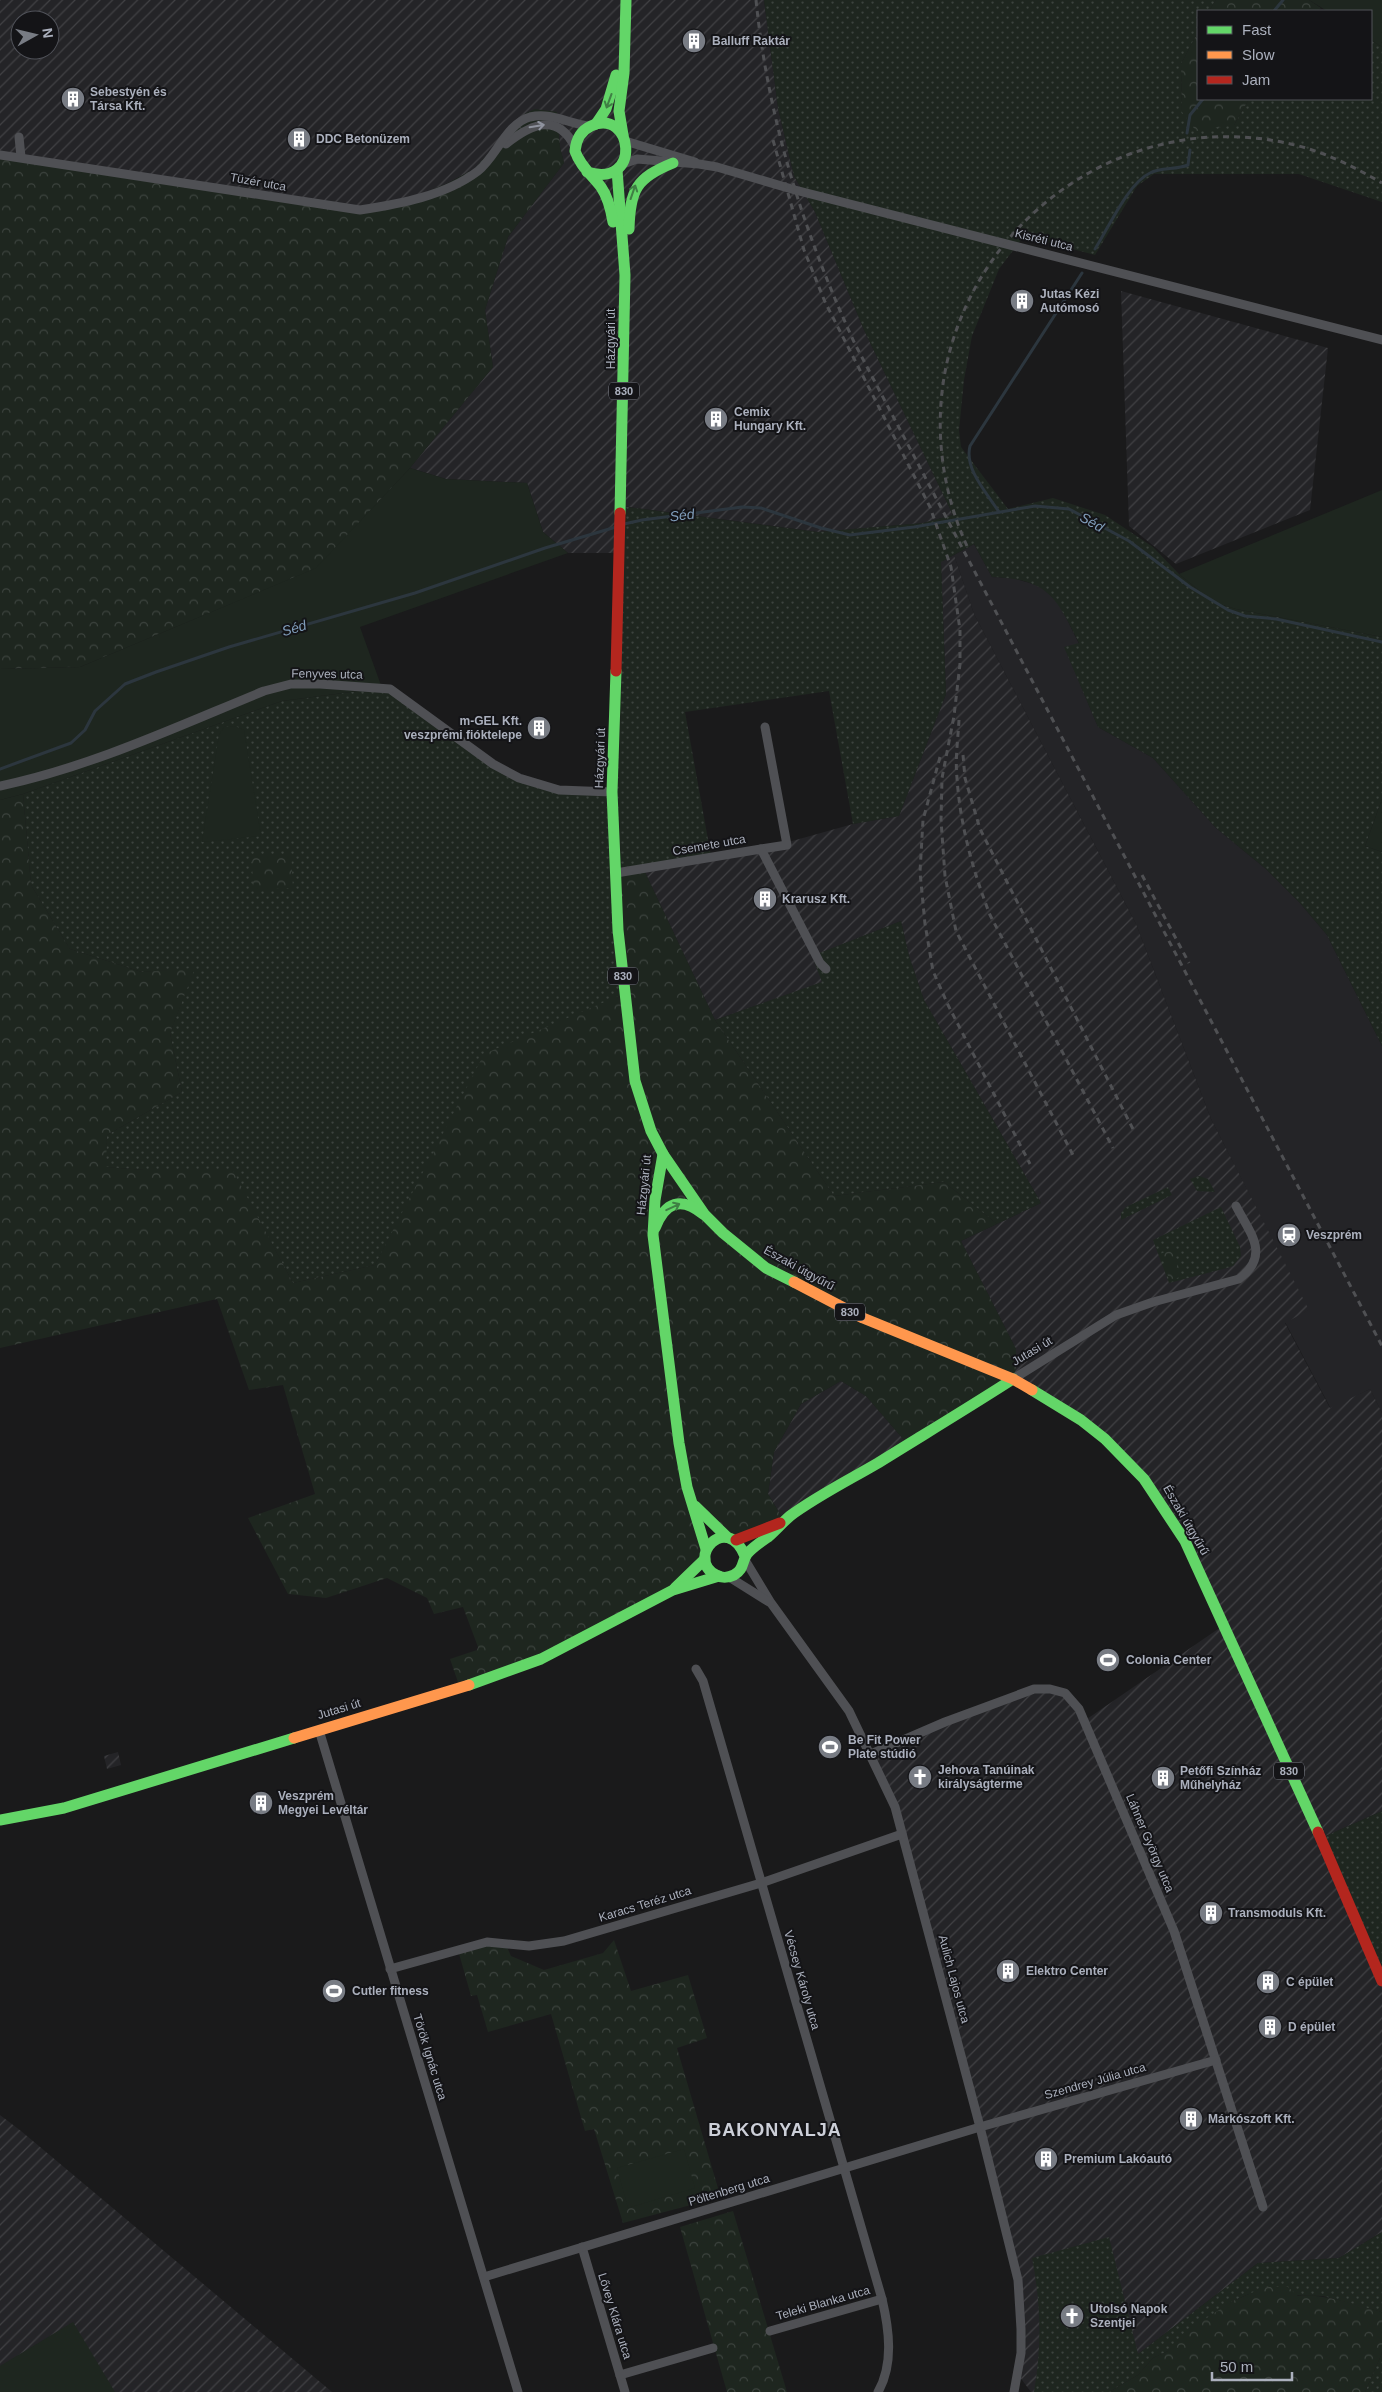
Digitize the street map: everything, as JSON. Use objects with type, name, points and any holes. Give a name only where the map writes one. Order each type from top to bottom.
[{"type":"main road","name":"830","points":[[620,167],[627,153],[619,111],[624,73],[623,42],[626,0]]},
{"type":"main road","name":"830","points":[[587,172],[577,159],[575,148],[579,135],[593,125],[610,98],[623,42]]},
{"type":"main road","points":[[593,125],[608,125],[624,138]]},
{"type":"main road","points":[[624,275],[628,251],[631,196],[634,188],[652,171],[674,163]]},
{"type":"main road","points":[[587,172],[605,175],[620,167]]},
{"type":"main road","name":"Házgyári út","points":[[620,167],[624,275],[624,391],[612,792],[618,930],[635,1081],[645,1116],[663,1154],[655,1200],[653,1235],[679,1443],[705,1554]]},
{"type":"main road","name":"Házgyári út","points":[[587,172],[604,192],[610,210],[624,275]]},
{"type":"main road","name":"Északi útgyűrű","points":[[663,1154],[705,1215],[766,1268],[863,1318],[1013,1379],[1066,1410],[1106,1439],[1144,1478],[1169,1514],[1189,1550],[1336,1872],[1382,1980]]},
{"type":"main road","name":"Házgyári út","points":[[653,1235],[662,1213],[679,1204],[692,1206],[705,1215]]},
{"type":"main road","name":"Jutasi út","points":[[0,1820],[64,1808],[491,1678],[541,1659],[673,1590],[740,1571],[745,1558],[780,1523],[1013,1379]]},
{"type":"main road","points":[[693,1504],[741,1545],[745,1558]]},
{"type":"main road","name":"Jutasi út","points":[[673,1590],[717,1538],[731,1538],[780,1523]]},
{"type":"main road","points":[[705,1554],[709,1570],[724,1577]]},
{"type":"street","name":"Tüzér utca","points":[[0,155],[343,209],[360,210],[404,202],[449,186],[477,172],[498,150],[516,126],[529,118],[549,115],[577,125],[593,125]]},
{"type":"street","name":"Tüzér utca","points":[[498,150],[526,129],[540,124],[560,130],[575,148]]},
{"type":"street","points":[[20,137],[20,157]]},
{"type":"street","name":"Kisréti utca","points":[[624,138],[699,164],[1382,340]]},
{"type":"street","name":"Kisréti utca","points":[[620,167],[637,159],[699,164]]},
{"type":"street","name":"Fenyves utca","points":[[0,786],[27,781],[72,766],[264,691],[291,684],[320,684],[390,689],[494,764],[519,778],[559,790],[612,792]]},
{"type":"street","points":[[761,849],[787,845],[766,727]]},
{"type":"street","name":"Csemete utca","points":[[616,873],[761,849],[820,963],[826,969]]},
{"type":"street","name":"Jutasi út","points":[[1013,1379],[1116,1315],[1153,1302],[1239,1279],[1247,1273],[1254,1265],[1257,1257],[1256,1247],[1236,1206]]},
{"type":"street","name":"Aulich Lajos utca","points":[[745,1558],[771,1603],[849,1711],[871,1754],[894,1807],[980,2127],[1018,2280],[1021,2337],[1014,2392]]},
{"type":"street","name":"Aulich Lajos utca","points":[[724,1577],[771,1603]]},
{"type":"street","name":"Vécsey Károly utca","points":[[696,1669],[703,1681],[837,2150],[846,2168],[882,2299],[888,2327],[888,2354],[887,2369],[878,2392]]},
{"type":"street","name":"Láhner György utca","points":[[871,1754],[945,1722],[1034,1689],[1058,1690],[1071,1698],[1079,1709],[1174,1932],[1263,2207]]},
{"type":"street","name":"Török Ignác utca","points":[[319,1730],[518,2392]]},
{"type":"street","name":"Karacs Teréz utca","points":[[390,1969],[487,1942],[529,1946],[564,1941],[761,1883],[902,1834]]},
{"type":"street","name":"Szendrey Júlia utca","points":[[980,2127],[1216,2060]]},
{"type":"street","name":"Pöltenberg utca","points":[[484,2277],[980,2127]]},
{"type":"street","name":"Lővey Klára utca","points":[[582,2247],[625,2392]]},
{"type":"street","name":"Teleki Blanka utca","points":[[770,2331],[882,2299]]},
{"type":"street","points":[[620,2375],[713,2348]]},
{"type":"shaded area","points":[[0,0],[764,0],[778,108],[794,176],[815,212],[864,330],[953,515],[923,523],[818,532],[621,506],[619,553],[568,553],[543,532],[527,483],[446,479],[410,468],[493,367],[485,310],[508,237],[564,163],[560,147],[557,112],[494,149],[474,169],[448,183],[422,195],[360,209],[0,153]]},
{"type":"shaded area","points":[[1121,291],[1328,348],[1310,510],[1176,564],[1129,526]]},
{"type":"shaded area","points":[[974,544],[992,577],[1013,578],[1040,586],[1059,603],[1079,644],[1065,648],[1098,727],[1153,758],[1216,828],[1266,869],[1300,903],[1327,935],[1382,1046],[1382,1413],[1370,1389],[1331,1409],[1285,1322],[1308,1310],[1211,1119],[1136,924],[974,614],[954,555]]},
{"type":"shaded area","points":[[954,555],[974,614],[1136,924],[1211,1119],[1309,1310],[1285,1323],[1330,1408],[1370,1389],[1382,1413],[1382,1811],[1319,1839],[1382,1983],[1382,2232],[1339,2258],[1258,2263],[1088,2392],[1031,2392],[1019,2376],[1019,2281],[883,1774],[875,1754],[1034,1690],[1058,1691],[1084,1721],[1221,1627],[1185,1545],[1110,1442],[1012,1382],[1016,1349],[961,1241],[1041,1203],[924,1000],[909,956],[901,921],[813,956],[823,982],[715,1020],[643,868],[785,843],[853,824],[899,816],[946,694],[941,562]]},
{"type":"shaded area","points":[[841,1381],[866,1396],[910,1447],[785,1522],[768,1494],[774,1452],[801,1404]]},
{"type":"shaded area","points":[[118,1752],[121,1765],[107,1769],[104,1756]]},
{"type":"shaded area","points":[[0,2115],[21,2131],[332,2392],[0,2392]]},
{"type":"green space","points":[[764,0],[1216,0],[1210,10],[1197,10],[1197,34],[1181,64],[1182,112],[1234,125],[1248,100],[1372,100],[1372,41],[1382,47],[1382,202],[1299,174],[1154,174],[1137,186],[1095,255],[1024,236],[999,269],[972,336],[964,380],[959,430],[961,447],[1008,509],[1053,498],[1105,515],[1153,547],[1179,574],[1213,602],[1236,609],[1382,637],[1382,799],[1365,846],[1382,852],[1382,1046],[1327,935],[1300,903],[1266,869],[1216,828],[1153,758],[1098,727],[1064,647],[1079,643],[1056,602],[1038,587],[1026,582],[992,577],[974,544],[941,562],[946,694],[899,816],[853,824],[829,691],[685,712],[711,856],[643,868],[623,994],[417,1186],[375,1265],[293,1283],[232,1170],[145,1170],[105,1167],[107,1135],[182,1092],[170,1033],[194,969],[142,972],[70,949],[31,885],[23,794],[282,701],[382,688],[493,765],[547,789],[613,793],[620,506],[818,532],[923,523],[953,515],[864,330],[815,212],[794,176],[778,108]]},
{"type":"green space","points":[[1216,0],[1309,0],[1321,8],[1319,10],[1210,10]]},
{"type":"green space","points":[[1309,0],[1382,0],[1382,47],[1372,41],[1372,10],[1325,10]]},
{"type":"green space","points":[[1197,34],[1197,100],[1248,100],[1234,125],[1196,131],[1182,112],[1181,64]]},
{"type":"green space","points":[[535,109],[557,112],[560,147],[564,163],[508,237],[485,310],[493,367],[410,468],[317,568],[80,667],[0,669],[0,153],[343,208],[404,201],[448,183],[474,169],[518,120],[526,113]]},
{"type":"green space","points":[[410,468],[446,479],[527,483],[543,532],[568,553],[360,627],[382,688],[282,701],[23,794],[0,800],[0,669],[80,667],[316,568]]},
{"type":"green space","points":[[1382,490],[1382,637],[1236,609],[1213,602],[1179,574]]},
{"type":"green space","points":[[235,726],[244,730],[261,836],[202,842],[219,735],[224,727]]},
{"type":"green space","points":[[23,794],[31,885],[70,949],[142,972],[195,968],[170,1033],[182,1092],[107,1135],[106,1167],[145,1170],[232,1169],[293,1283],[375,1265],[484,1054],[623,994],[616,872],[643,868],[715,1020],[834,1196],[944,1182],[997,1224],[961,1241],[1016,1349],[1016,1368],[1012,1382],[910,1447],[866,1396],[841,1381],[801,1404],[774,1452],[768,1494],[785,1522],[735,1538],[698,1507],[703,1558],[664,1596],[541,1662],[460,1688],[450,1659],[477,1650],[478,1647],[463,1607],[434,1614],[427,1598],[387,1578],[326,1598],[288,1594],[248,1518],[315,1494],[283,1385],[249,1390],[217,1299],[0,1348],[0,800]]},
{"type":"green space","points":[[1382,799],[1382,852],[1365,846]]},
{"type":"green space","points":[[291,854],[293,888],[253,890],[252,855]]},
{"type":"green space","points":[[901,921],[909,956],[924,1000],[1041,1203],[997,1224],[944,1182],[834,1196],[715,1020],[822,982],[812,956]]},
{"type":"green space","points":[[1199,1176],[1208,1179],[1215,1192],[1197,1191],[1190,1179]]},
{"type":"green space","points":[[1168,1187],[1172,1195],[1121,1220],[1121,1213],[1126,1207]]},
{"type":"green space","points":[[1221,1207],[1240,1247],[1241,1256],[1233,1266],[1169,1283],[1153,1240]]},
{"type":"green space","points":[[1174,1250],[1181,1277],[1169,1280],[1162,1253]]},
{"type":"green space","points":[[1382,1811],[1382,1983],[1319,1839]]},
{"type":"green space","points":[[614,1940],[631,1991],[688,1975],[707,2038],[677,2048],[720,2195],[706,2201],[623,2223],[594,2129],[585,2131],[551,2014],[488,2032],[477,1995],[471,1996],[458,1950],[505,1943],[511,1956],[544,1970],[603,1953]]},
{"type":"green space","points":[[684,2149],[695,2188],[628,2208],[617,2168]]},
{"type":"green space","points":[[733,2211],[787,2392],[727,2392],[680,2227]]},
{"type":"green space","points":[[1382,2232],[1382,2312],[1323,2296],[1249,2294],[1233,2301],[1168,2351],[1153,2358],[1138,2375],[1109,2392],[1034,2392],[1039,2342],[1039,2308],[1032,2258],[1109,2237],[1138,2354],[1258,2263],[1339,2258]]},
{"type":"green space","points":[[1265,2287],[1288,2287],[1298,2296],[1329,2298],[1382,2312],[1382,2353],[1365,2392],[1109,2392],[1138,2375],[1153,2358],[1168,2351],[1185,2332],[1233,2301]]},
{"type":"green space","points":[[73,2322],[115,2392],[0,2392],[0,2366]]},
{"type":"green space","points":[[1382,2353],[1382,2392],[1365,2392]]},
{"type":"waterway","points":[[1275,10],[1283,0]]},
{"type":"waterway","points":[[1187,133],[1190,115],[1202,100]]},
{"type":"waterway","points":[[1095,249],[1119,207],[1134,186],[1142,178],[1154,171],[1188,165],[1190,150]]},
{"type":"waterway","points":[[999,512],[973,472],[969,455],[970,446],[1082,273]]},
{"type":"waterway","name":"Séd","points":[[624,524],[742,507],[761,508],[821,528],[850,535],[914,527],[1035,506],[1069,509],[1129,541],[1190,587],[1228,610],[1245,616],[1276,619],[1382,642]]},
{"type":"waterway","name":"Séd","points":[[0,769],[71,743],[85,730],[95,711],[125,684],[229,647],[415,593],[545,548],[616,527]]},
{"type":"railway","points":[[756,0],[769,89],[791,176],[820,261],[855,344],[1382,1346]]},
{"type":"railway","points":[[967,546],[958,524],[945,477],[940,429],[943,381],[948,358],[968,303],[997,254],[1035,212],[1079,178],[1129,154],[1184,140],[1241,137],[1299,146],[1342,162],[1382,183]]},
{"type":"railway","points":[[773,140],[804,250],[825,302],[930,507],[951,567],[960,630],[960,664],[954,716],[942,778],[941,820],[945,876],[956,931],[1073,1155]]},
{"type":"railway","points":[[959,720],[956,764],[961,813],[968,848],[990,915],[1113,1148]]},
{"type":"railway","points":[[963,755],[965,778],[980,829],[1135,1133]]},
{"type":"railway","points":[[940,757],[923,820],[920,872],[925,924],[933,971],[948,1005],[1030,1164]]},
{"type":"railway","points":[[1142,875],[1189,963]]},
{"type":"traffic: fast","points":[[623,135],[619,111],[624,73],[626,0]]},
{"type":"traffic: fast","points":[[596,124],[606,109],[616,75]]},
{"type":"traffic: fast","points":[[587,172],[605,174],[617,169],[624,160],[626,148],[623,137],[616,128],[605,123],[587,128],[579,136],[575,151],[583,166],[586,170],[590,174],[594,178],[603,191],[609,204],[613,222]]},
{"type":"traffic: fast","points":[[629,229],[631,204],[638,187],[651,174],[673,163]]},
{"type":"traffic: fast","points":[[617,170],[625,275],[620,513]]},
{"type":"traffic: fast","points":[[616,671],[612,792],[618,930],[635,1081],[651,1131],[663,1154],[705,1215],[723,1233],[766,1268],[794,1282]]},
{"type":"traffic: fast","points":[[663,1154],[655,1200],[653,1235],[679,1443],[687,1487],[706,1549]]},
{"type":"traffic: fast","points":[[655,1228],[664,1212],[674,1204],[688,1205],[703,1214]]},
{"type":"traffic: fast","points":[[745,1556],[737,1543],[728,1538],[719,1538],[707,1550],[705,1559],[708,1568],[716,1575],[720,1577],[734,1575],[740,1571],[749,1551],[768,1537],[790,1516],[1013,1379]]},
{"type":"traffic: fast","points":[[1032,1390],[1081,1420],[1105,1439],[1144,1479],[1185,1541],[1318,1832]]},
{"type":"traffic: fast","points":[[695,1506],[727,1537]]},
{"type":"traffic: fast","points":[[675,1588],[705,1559]]},
{"type":"traffic: fast","points":[[469,1685],[541,1659],[673,1590],[719,1576]]},
{"type":"traffic: fast","points":[[0,1820],[64,1808],[294,1738]]},
{"type":"traffic: slow","points":[[794,1282],[863,1318],[1013,1379],[1032,1390]]},
{"type":"traffic: slow","points":[[294,1738],[469,1685]]},
{"type":"traffic: jam","points":[[616,671],[620,513]]},
{"type":"traffic: jam","points":[[736,1540],[780,1523]]},
{"type":"traffic: jam","points":[[1318,1832],[1382,1981]]},
{"type":"place","name":"Balluff Raktár","points":[[694,41]]},
{"type":"place","name":"Sebestyén és Társa Kft.","points":[[73,99]]},
{"type":"place","name":"DDC Betonüzem","points":[[299,139]]},
{"type":"place","name":"Jutas Kézi Autómosó","points":[[1022,301]]},
{"type":"place","name":"Cemix Hungary Kft.","points":[[716,419]]},
{"type":"place","name":"m-GEL Kft. veszprémi fióktelepe","points":[[539,728]]},
{"type":"place","name":"Krarusz Kft.","points":[[765,899]]},
{"type":"place","name":"Veszprém","points":[[1289,1235]]},
{"type":"place","name":"Colonia Center","points":[[1108,1660]]},
{"type":"place","name":"Be Fit Power Plate stúdió","points":[[830,1747]]},
{"type":"place","name":"Jehova Tanúinak királyságterme","points":[[920,1777]]},
{"type":"place","name":"Petőfi Színház Műhelyház","points":[[1163,1778]]},
{"type":"place","name":"Veszprém Megyei Levéltár","points":[[261,1803]]},
{"type":"place","name":"Transmoduls Kft.","points":[[1211,1913]]},
{"type":"place","name":"Elektro Center","points":[[1008,1971]]},
{"type":"place","name":"C épület","points":[[1268,1982]]},
{"type":"place","name":"Cutler fitness","points":[[334,1991]]},
{"type":"place","name":"D épület","points":[[1270,2027]]},
{"type":"place","name":"Márkószoft Kft.","points":[[1191,2119]]},
{"type":"place","name":"Premium Lakóautó","points":[[1046,2159]]},
{"type":"place","name":"Utolsó Napok Szentjei","points":[[1072,2316]]},
{"type":"district","name":"BAKONYALJA","points":[[775,2130]]}]
